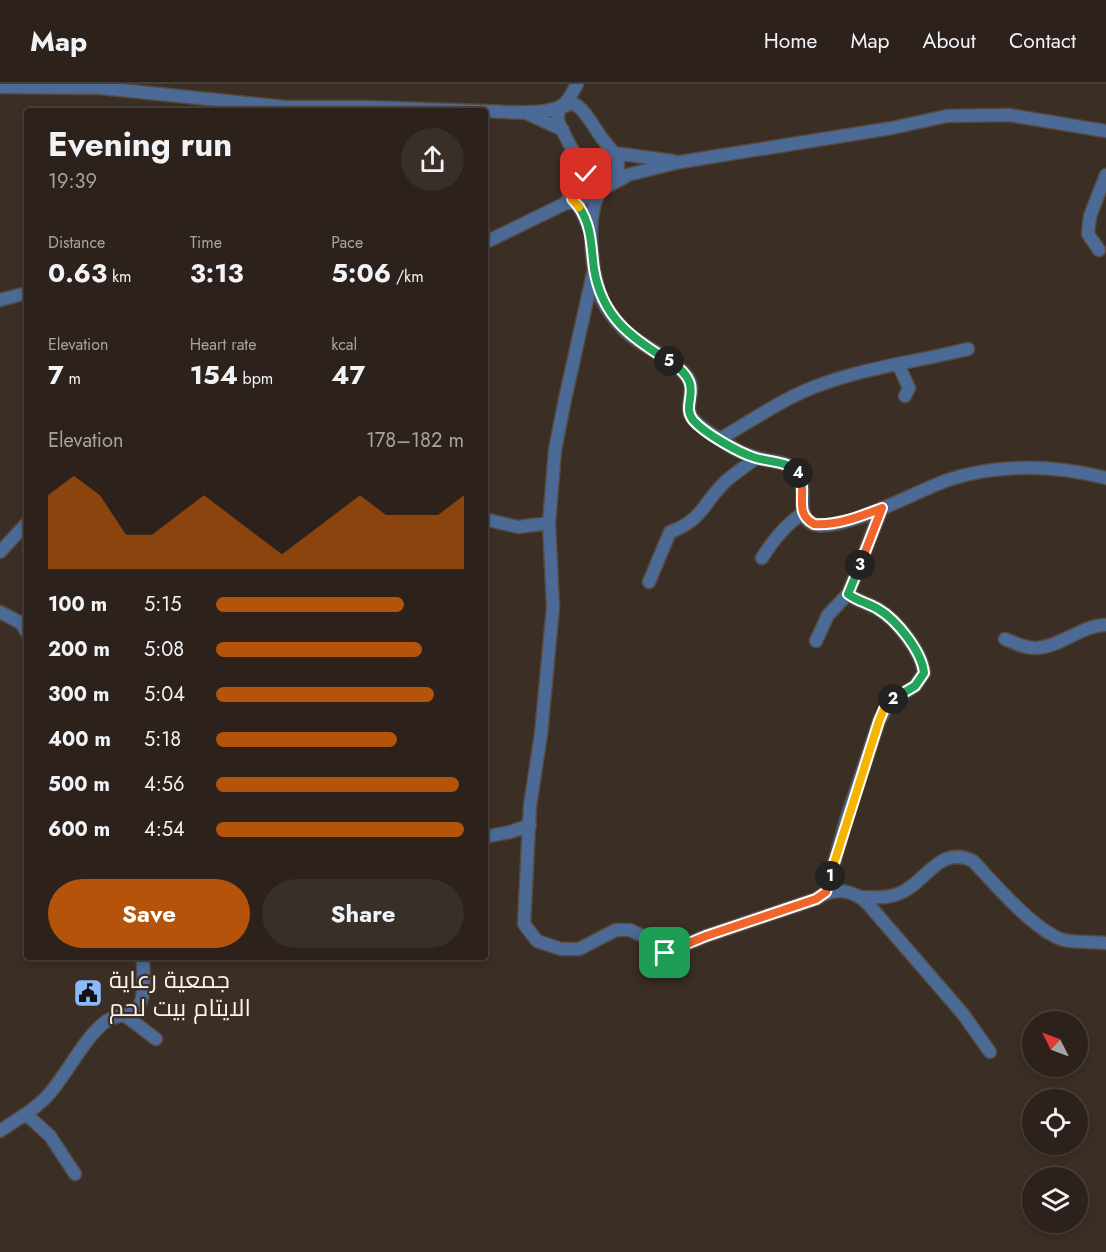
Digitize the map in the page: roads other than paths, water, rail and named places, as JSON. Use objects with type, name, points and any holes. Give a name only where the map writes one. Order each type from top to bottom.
[{"type":"street","points":[[577,84],[560,108],[557,117],[586,174],[594,182],[600,183],[680,162],[892,128],[947,116],[1009,115],[1106,130]]},
{"type":"street","points":[[577,84],[585,114]]},
{"type":"street","points":[[6,86],[101,86],[285,107],[394,108]]},
{"type":"street","points":[[488,111],[552,110],[572,103],[585,114],[612,151],[618,164],[618,170],[600,190],[593,208],[590,231],[594,269],[601,298],[611,314],[628,333],[678,367],[688,377],[693,391],[689,406],[690,414],[694,420],[733,448],[756,458],[784,464],[796,470],[803,487],[801,508],[814,524],[824,525],[865,515],[946,481],[984,471],[1029,467],[1075,470],[1106,478]]},
{"type":"street","points":[[523,112],[562,129]]},
{"type":"street","points":[[612,151],[680,162]]},
{"type":"street","points":[[570,200],[582,178],[583,169]]},
{"type":"street","points":[[488,241],[570,200],[590,197],[627,176]]},
{"type":"street","points":[[1099,250],[1088,234],[1090,216],[1106,176]]},
{"type":"street","points":[[570,200],[581,210],[590,231]]},
{"type":"street","points":[[594,269],[555,450],[549,523],[553,606],[541,734],[531,796],[524,924],[537,941],[561,949],[579,949],[616,930],[630,930],[645,937],[665,953],[716,932],[816,899],[826,892],[854,893],[861,897],[963,1014],[990,1052]]},
{"type":"street","points":[[0,300],[24,294]]},
{"type":"street","points":[[720,440],[801,393],[898,364],[968,349]]},
{"type":"street","points":[[898,364],[909,388],[905,396]]},
{"type":"street","points":[[649,582],[670,532],[685,526],[696,518],[726,482],[756,458]]},
{"type":"street","points":[[816,642],[828,615],[848,594],[882,508]]},
{"type":"street","points":[[762,558],[772,540],[803,513]]},
{"type":"street","points":[[488,520],[518,527],[549,523]]},
{"type":"street","points":[[0,552],[24,526]]},
{"type":"street","points":[[826,892],[846,820],[881,715],[890,702],[915,686],[924,673],[923,661],[902,630],[879,609],[848,594]]},
{"type":"street","points":[[0,612],[24,625]]},
{"type":"street","points":[[1005,639],[1025,647],[1037,648],[1056,644],[1097,625],[1106,625]]},
{"type":"street","points":[[488,836],[530,825]]},
{"type":"street","points":[[861,897],[897,895],[912,886],[939,862],[952,856],[962,856],[973,861],[1027,915],[1051,935],[1066,940],[1106,943]]},
{"type":"street","points":[[0,1131],[26,1114],[53,1090],[104,1023],[138,1006],[141,999],[143,960]]},
{"type":"street","points":[[123,1014],[156,1039]]},
{"type":"street","points":[[26,1114],[50,1136],[75,1174]]},
{"type":"place","name":"جمعية رعاية الايتام بيت لحم","points":[[88,993]]}]
